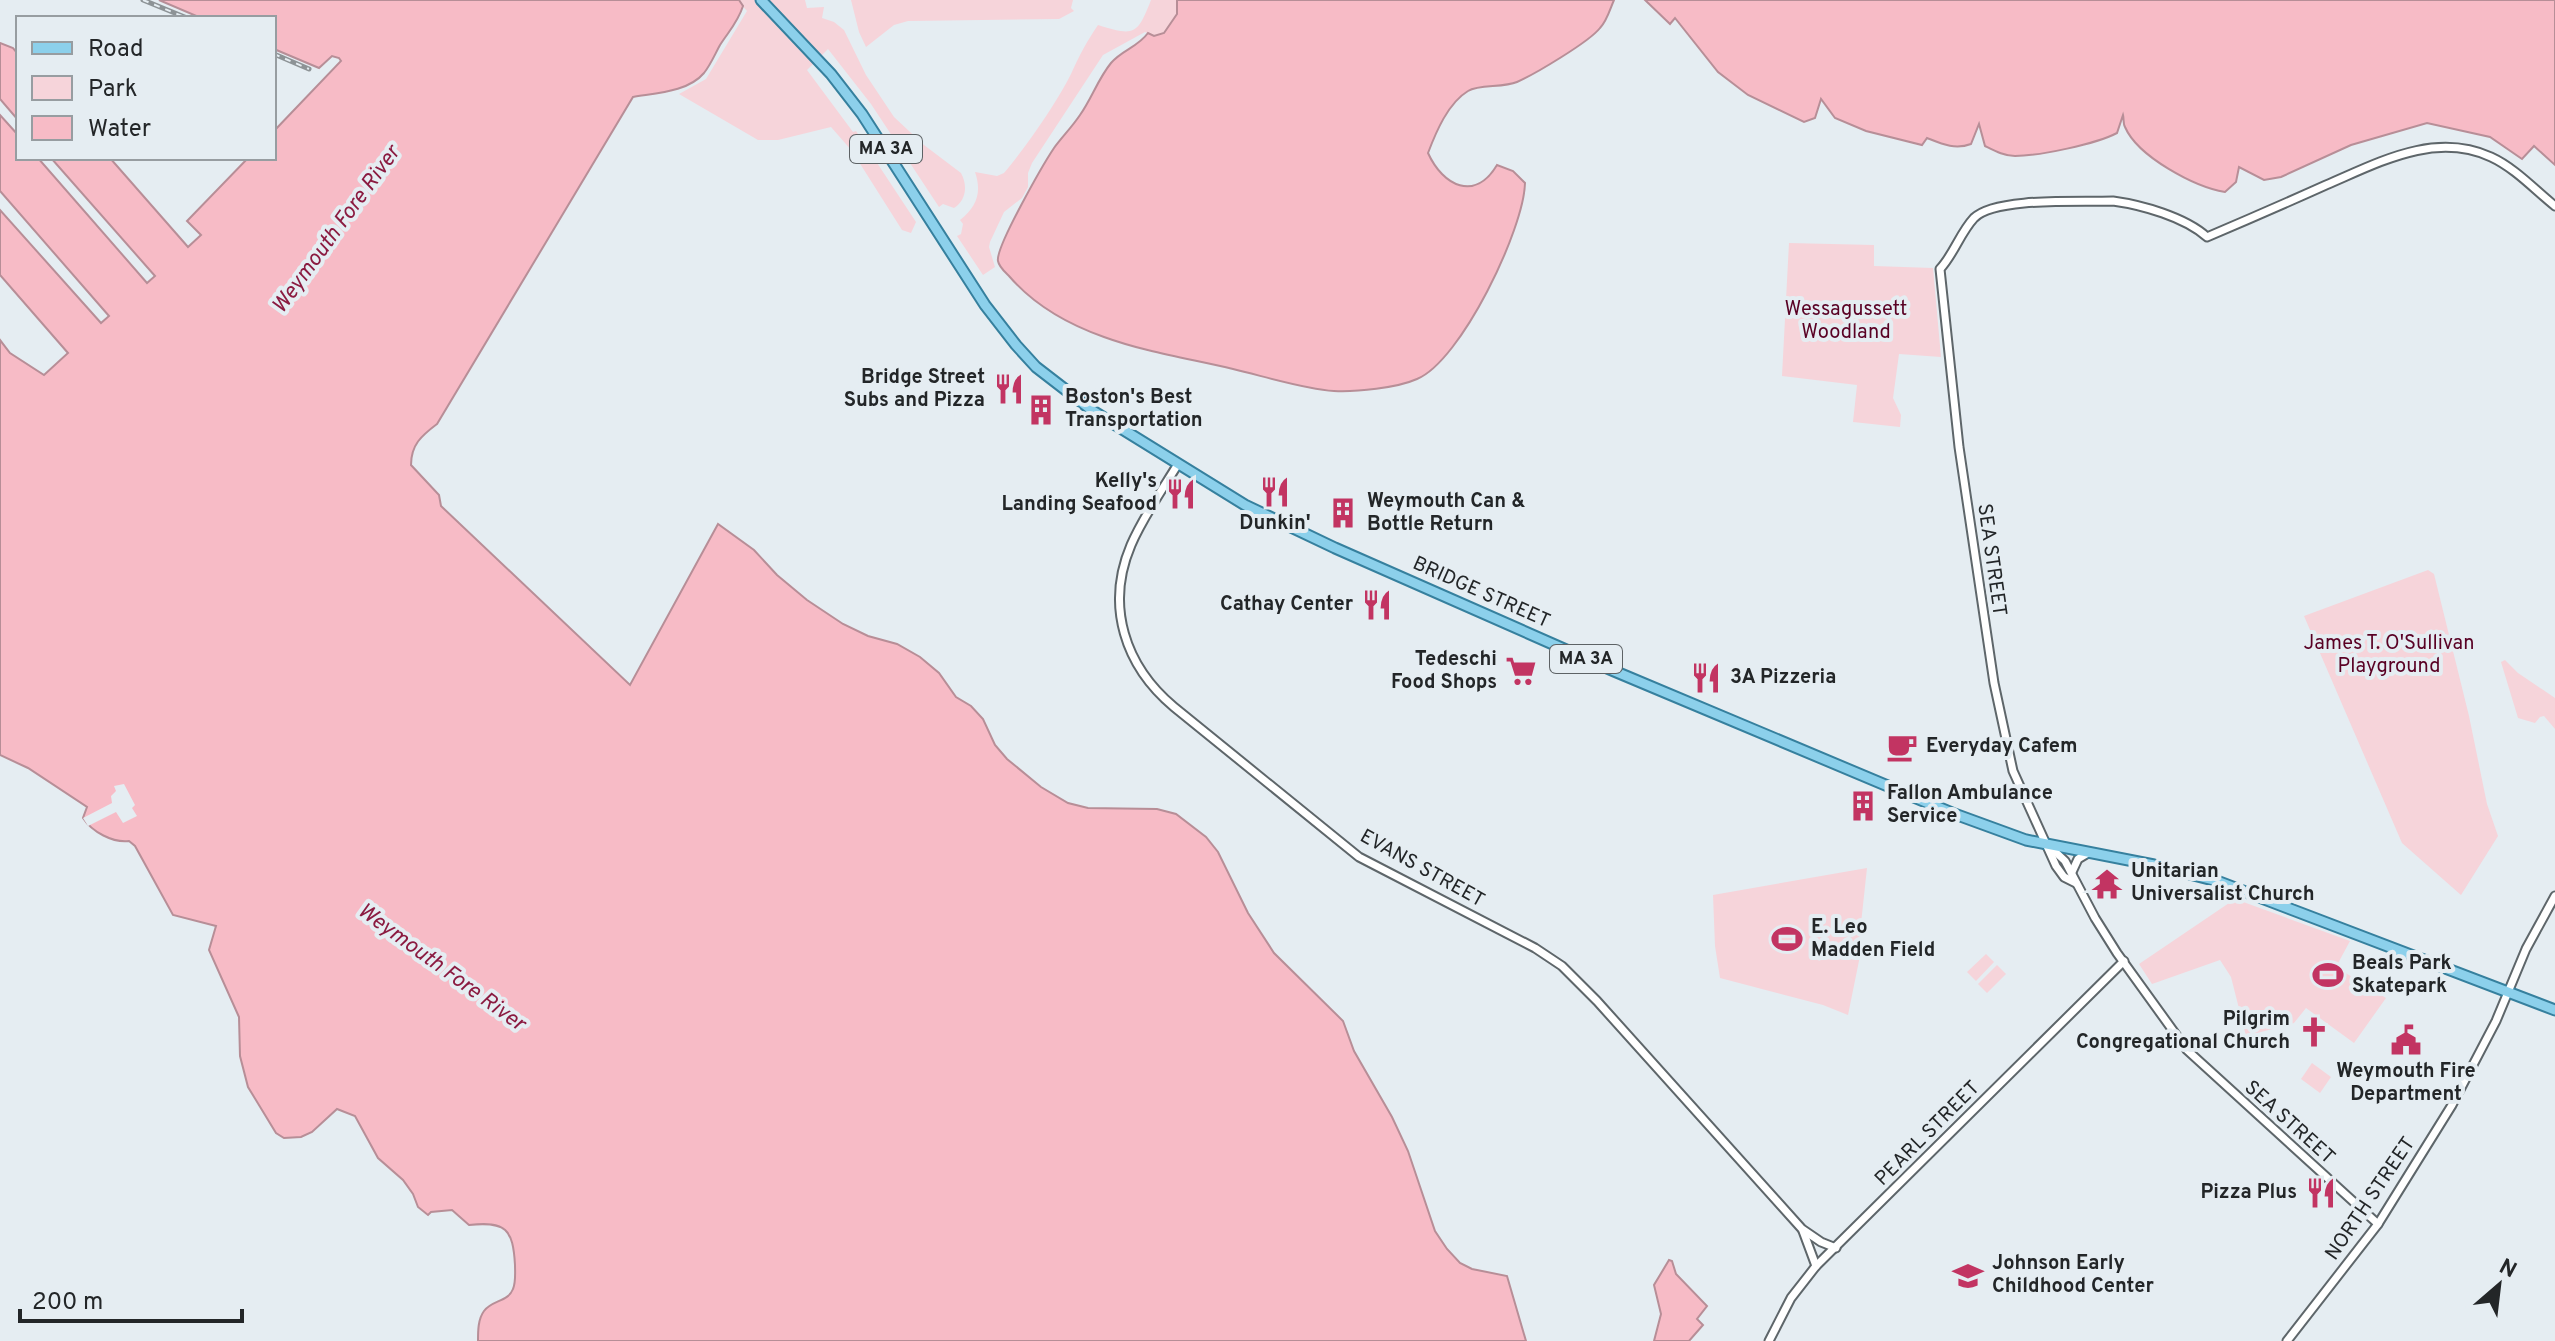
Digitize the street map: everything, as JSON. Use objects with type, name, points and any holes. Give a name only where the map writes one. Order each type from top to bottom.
[{"type":"main road","name":"BRIDGE STREET","points":[[761,0],[831,74],[875,132],[985,305],[1016,345],[1047,377],[1080,403],[1257,511],[1388,572],[1697,707],[1922,801],[2026,840],[2183,871],[2217,881],[2555,1010]]},
{"type":"street","name":"SEA STREET","points":[[2076,883],[2064,877],[2056,866],[2013,771],[1994,683],[1961,463],[1940,269],[1975,217],[2004,204],[2113,201],[2192,225],[2207,237],[2369,165],[2409,151],[2429,148],[2464,150],[2493,158],[2555,206]]},
{"type":"street","name":"EVANS STREET","points":[[1178,464],[1130,547],[1120,587],[1121,620],[1127,644],[1146,681],[1169,704],[1359,857],[1535,948],[1562,966],[1802,1229],[1836,1248]]},
{"type":"street","name":"SEA STREET","points":[[2048,845],[2065,861],[2100,926],[2187,1050],[2378,1224]]},
{"type":"street","points":[[2072,872],[2078,859],[2091,852]]},
{"type":"street","name":"NORTH STREET","points":[[2287,1341],[2378,1224],[2452,1105],[2510,992],[2526,949],[2555,896]]},
{"type":"street","name":"PEARL STREET","points":[[1769,1341],[1791,1298],[1816,1266],[2124,961]]},
{"type":"street","name":"EVANS STREET","points":[[1802,1229],[1816,1266]]},
{"type":"green space","points":[[739,0],[805,0],[807,8],[824,7],[822,18],[844,30],[866,75],[894,117],[961,173],[965,192],[958,205],[954,208],[943,204],[939,207],[871,104],[828,49],[807,70],[853,132],[856,131],[916,222],[911,233],[902,230],[852,151],[831,127],[778,140],[758,140],[679,94],[706,79],[747,11]]},
{"type":"green space","points":[[851,0],[1073,0],[1071,8],[1074,11],[1059,19],[908,21],[894,25],[866,47]]},
{"type":"green space","points":[[1151,0],[1177,0],[1177,14],[1164,33],[1154,36],[1145,32],[1103,55],[1032,163],[1028,187],[1022,198],[1004,212],[989,247],[995,267],[983,275],[957,236],[961,234],[963,224],[960,220],[976,199],[978,186],[975,172],[997,176],[1004,173],[1049,112],[1098,25],[1120,31],[1133,30],[1142,21]]},
{"type":"green space","name":"Wessagussett Woodland","points":[[1789,243],[1874,245],[1874,266],[1933,268],[1941,357],[1899,354],[1893,398],[1901,415],[1900,427],[1853,422],[1857,385],[1782,376]]},
{"type":"green space","name":"James T. O'Sullivan Playground","points":[[2428,570],[2434,574],[2487,804],[2498,836],[2461,895],[2402,843],[2304,616]]},
{"type":"green space","points":[[2505,660],[2518,673],[2555,698],[2555,729],[2544,716],[2535,723],[2518,718],[2501,662]]},
{"type":"green space","name":"E. Leo Madden Field","points":[[1867,868],[1859,942],[1862,946],[1848,1015],[1823,1005],[1720,978],[1713,895]]},
{"type":"green space","points":[[2235,899],[2350,941],[2336,967],[2386,998],[2354,1043],[2306,1008],[2294,1023],[2246,1036],[2231,977],[2220,960],[2152,984],[2139,964]]},
{"type":"green space","points":[[1986,954],[1994,962],[1976,981],[1967,972]]},
{"type":"green space","points":[[1997,965],[2006,974],[1987,993],[1978,984]]},
{"type":"green space","points":[[2312,1063],[2331,1077],[2320,1093],[2301,1079]]},
{"type":"water","name":"Weymouth Fore River","points":[[159,0],[739,0],[743,6],[739,17],[706,70],[697,79],[671,91],[633,97],[437,424],[415,446],[411,465],[439,495],[441,506],[630,685],[718,524],[754,550],[777,575],[807,600],[843,624],[868,636],[897,644],[920,657],[939,673],[956,697],[971,706],[983,719],[995,745],[1007,759],[1041,787],[1068,803],[1088,808],[1157,809],[1176,814],[1206,837],[1218,852],[1248,913],[1274,953],[1343,1021],[1354,1051],[1408,1151],[1435,1231],[1447,1249],[1460,1263],[1472,1269],[1507,1276],[1526,1341],[478,1341],[479,1321],[484,1311],[511,1293],[514,1286],[514,1253],[505,1230],[492,1224],[469,1225],[452,1210],[428,1215],[418,1207],[403,1180],[378,1158],[355,1116],[337,1109],[312,1132],[301,1137],[284,1138],[276,1133],[248,1087],[240,1056],[239,1017],[209,950],[216,926],[173,915],[135,846],[129,841],[116,840],[97,832],[83,818],[87,807],[28,768],[0,755],[0,340],[10,353],[44,375],[68,353],[0,275],[0,210],[101,323],[109,316],[0,191],[0,115],[16,133],[16,160],[40,160],[147,283],[155,276],[53,160],[112,160],[188,247],[201,235],[187,221],[246,160],[276,160],[276,129],[341,61],[332,56],[319,68],[276,50],[276,16],[196,16]]},
{"type":"water","points":[[1177,0],[1614,0],[1602,25],[1585,41],[1517,82],[1468,91],[1454,103],[1439,127],[1428,153],[1434,165],[1451,181],[1469,186],[1479,183],[1497,165],[1513,171],[1525,183],[1514,230],[1487,292],[1452,347],[1434,367],[1417,379],[1376,389],[1322,390],[1136,347],[1064,320],[1029,296],[1000,265],[999,253],[1004,240],[1031,187],[1054,148],[1084,109],[1106,69],[1148,33],[1154,36],[1164,33],[1177,14]]},
{"type":"water","points":[[1645,0],[2555,0],[2555,165],[2534,146],[2522,159],[2490,137],[2427,123],[2351,145],[2281,177],[2264,180],[2239,167],[2236,182],[2225,192],[2199,184],[2154,159],[2132,138],[2124,126],[2123,115],[2117,133],[2082,145],[2038,154],[2011,156],[1985,146],[1979,124],[1971,144],[1954,146],[1927,138],[1922,145],[1866,131],[1835,118],[1821,99],[1815,118],[1804,122],[1748,95],[1718,72],[1675,18],[1670,24]]},
{"type":"water","points":[[0,43],[16,52],[16,118],[0,99]]},
{"type":"water","points":[[1669,1260],[1676,1274],[1707,1306],[1697,1319],[1703,1325],[1689,1341],[1654,1341],[1661,1314],[1654,1285]]},
{"type":"pier","points":[[124,784],[137,816],[123,823],[116,812],[88,826],[83,818],[112,803],[111,796],[116,791],[114,786]]},
{"type":"railway","points":[[143,0],[182,16]]},
{"type":"railway","points":[[276,55],[309,69]]},
{"type":"place","name":"Bridge Street Subs and Pizza","points":[[1009,389]]},
{"type":"place","name":"Boston's Best Transportation","points":[[1041,410]]},
{"type":"place","name":"Dunkin'","points":[[1275,492]]},
{"type":"place","name":"Kelly's Landing Seafood","points":[[1181,494]]},
{"type":"place","name":"Weymouth Can & Bottle Return","points":[[1343,513]]},
{"type":"place","name":"Cathay Center","points":[[1377,605]]},
{"type":"place","name":"Tedeschi Food Shops","points":[[1521,671]]},
{"type":"place","name":"3A Pizzeria","points":[[1706,678]]},
{"type":"place","name":"Everyday Cafem","points":[[1902,747]]},
{"type":"place","name":"Fallon Ambulance Service","points":[[1863,806]]},
{"type":"place","name":"Unitarian Universalist Church","points":[[2107,884]]},
{"type":"place","name":"E. Leo Madden Field","points":[[1787,939]]},
{"type":"place","name":"Beals Park Skatepark","points":[[2328,975]]},
{"type":"place","name":"Pilgrim Congregational Church","points":[[2314,1032]]},
{"type":"place","name":"Weymouth Fire Department","points":[[2406,1040]]},
{"type":"place","name":"Pizza Plus","points":[[2321,1193]]},
{"type":"place","name":"Johnson Early Childhood Center","points":[[1968,1276]]}]
